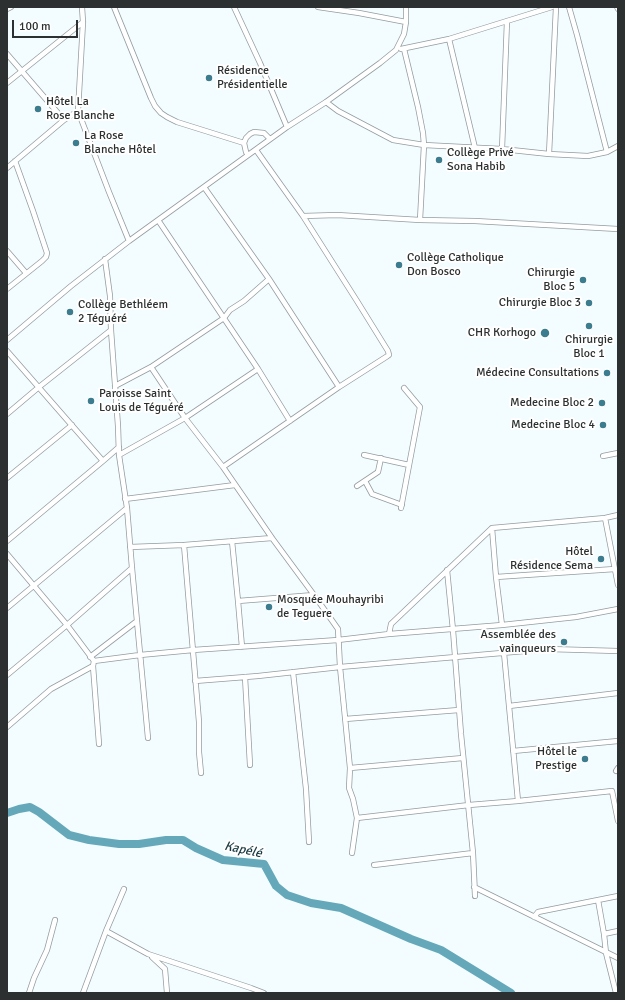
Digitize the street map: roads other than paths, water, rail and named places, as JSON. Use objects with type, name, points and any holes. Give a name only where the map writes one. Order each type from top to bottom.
[{"type":"street","points":[[7,9],[11,7]]},
{"type":"street","points":[[82,7],[78,110],[129,241]]},
{"type":"street","points":[[114,7],[151,98],[161,113],[177,122],[244,143]]},
{"type":"street","points":[[234,7],[287,127]]},
{"type":"street","points":[[318,7],[406,22]]},
{"type":"street","points":[[7,340],[71,286],[129,241],[287,127],[326,102],[396,50],[404,34],[406,7]]},
{"type":"street","points":[[396,50],[449,39],[552,7]]},
{"type":"street","points":[[549,154],[556,7]]},
{"type":"street","points":[[569,7],[578,35],[607,152]]},
{"type":"street","points":[[502,149],[507,21]]},
{"type":"street","points":[[7,82],[82,22]]},
{"type":"street","points":[[449,39],[475,148]]},
{"type":"street","points":[[404,49],[423,133],[424,145],[420,220]]},
{"type":"street","points":[[7,54],[64,120]]},
{"type":"street","points":[[326,102],[338,111],[393,140],[424,145],[502,149],[588,156],[607,152],[618,146]]},
{"type":"street","points":[[7,168],[78,110]]},
{"type":"street","points":[[248,155],[244,143],[250,134],[254,132],[264,133],[270,139]]},
{"type":"street","points":[[223,467],[339,387],[389,355],[303,216],[256,150]]},
{"type":"street","points":[[7,289],[42,261],[46,257],[47,253],[15,161]]},
{"type":"street","points":[[204,187],[268,279],[339,387]]},
{"type":"street","points":[[303,216],[337,215],[618,229]]},
{"type":"street","points":[[158,220],[258,369],[290,421]]},
{"type":"street","points":[[7,251],[26,273]]},
{"type":"street","points":[[105,259],[110,296],[119,455],[127,508],[148,738]]},
{"type":"street","points":[[115,386],[151,367],[224,318],[230,310],[244,301],[268,279]]},
{"type":"street","points":[[7,414],[111,330]]},
{"type":"street","points":[[7,351],[103,462]]},
{"type":"street","points":[[151,367],[184,418],[223,467],[338,629],[340,667],[350,768],[349,788],[357,818],[352,853]]},
{"type":"street","points":[[119,455],[184,418],[258,369]]},
{"type":"street","points":[[365,480],[372,494],[401,507],[420,407],[404,388]]},
{"type":"street","points":[[7,478],[72,425]]},
{"type":"street","points":[[7,541],[103,462],[119,447]]},
{"type":"street","points":[[603,456],[618,453]]},
{"type":"street","points":[[364,455],[409,464]]},
{"type":"street","points":[[357,486],[378,472],[380,458]]},
{"type":"street","points":[[125,499],[235,485]]},
{"type":"street","points":[[7,608],[127,508]]},
{"type":"street","points":[[389,634],[391,624],[492,528],[605,518],[618,515]]},
{"type":"street","points":[[605,518],[618,585]]},
{"type":"street","points":[[492,528],[502,625]]},
{"type":"street","points":[[130,547],[184,545],[272,538]]},
{"type":"street","points":[[232,541],[242,647]]},
{"type":"street","points":[[184,545],[199,722],[201,773]]},
{"type":"street","points":[[7,554],[67,625],[92,662],[100,744]]},
{"type":"street","points":[[7,675],[132,568]]},
{"type":"street","points":[[496,577],[615,569]]},
{"type":"street","points":[[447,570],[463,758],[473,853],[475,896]]},
{"type":"street","points":[[238,601],[314,595]]},
{"type":"street","points":[[92,662],[140,655],[193,650],[453,630],[576,617],[618,609]]},
{"type":"street","points":[[7,727],[51,689],[92,662],[137,621]]},
{"type":"street","points":[[195,681],[548,649],[618,651]]},
{"type":"street","points":[[504,653],[518,801]]},
{"type":"street","points":[[293,672],[306,789],[309,842]]},
{"type":"street","points":[[245,677],[250,765]]},
{"type":"street","points":[[509,706],[618,693]]},
{"type":"street","points":[[345,719],[459,710]]},
{"type":"street","points":[[513,751],[618,741]]},
{"type":"street","points":[[350,768],[463,758]]},
{"type":"street","points":[[357,818],[468,805],[612,791],[618,820]]},
{"type":"street","points":[[374,865],[473,853]]},
{"type":"street","points":[[474,887],[618,958]]},
{"type":"street","points":[[83,993],[106,931],[124,889]]},
{"type":"street","points":[[534,917],[538,912],[618,896]]},
{"type":"street","points":[[598,900],[606,953],[616,990]]},
{"type":"street","points":[[29,993],[47,950],[55,920]]},
{"type":"street","points":[[106,931],[148,954],[165,969],[167,993]]},
{"type":"street","points":[[604,934],[618,931]]},
{"type":"street","points":[[148,954],[251,990],[264,993]]},
{"type":"waterway","name":"Kapélé","points":[[7,813],[30,807],[69,835],[89,840],[119,844],[139,844],[166,840],[183,840],[196,848],[223,860],[264,864],[276,886],[287,895],[311,903],[341,908],[411,939],[441,950],[511,993]]},
{"type":"place","name":"Résidence Présidentielle","points":[[209,78]]},
{"type":"place","name":"Hôtel La Rose Blanche","points":[[38,109]]},
{"type":"place","name":"La Rose Blanche Hôtel","points":[[76,143]]},
{"type":"place","name":"Collège Privé Sona Habib","points":[[439,160]]},
{"type":"place","name":"Collège Catholique Don Bosco","points":[[399,265]]},
{"type":"place","name":"Chirurgie Bloc 5","points":[[583,280]]},
{"type":"place","name":"Chirurgie Bloc 3","points":[[589,303]]},
{"type":"place","name":"Collège Bethléem 2 Téguéré","points":[[70,312]]},
{"type":"place","name":"Chirurgie Bloc 1","points":[[589,326]]},
{"type":"place","name":"CHR Korhogo","points":[[545,333]]},
{"type":"place","name":"Médecine Consultations","points":[[607,373]]},
{"type":"place","name":"Paroisse Saint Louis de Téguéré","points":[[91,401]]},
{"type":"place","name":"Medecine Bloc 2","points":[[602,403]]},
{"type":"place","name":"Medecine Bloc 4","points":[[603,425]]},
{"type":"place","name":"Hôtel Résidence Sema","points":[[601,559]]},
{"type":"place","name":"Mosquée Mouhayribi de Teguere","points":[[269,607]]},
{"type":"place","name":"Assemblée des vainqueurs","points":[[564,642]]},
{"type":"place","name":"Hôtel le Prestige","points":[[585,759]]}]
